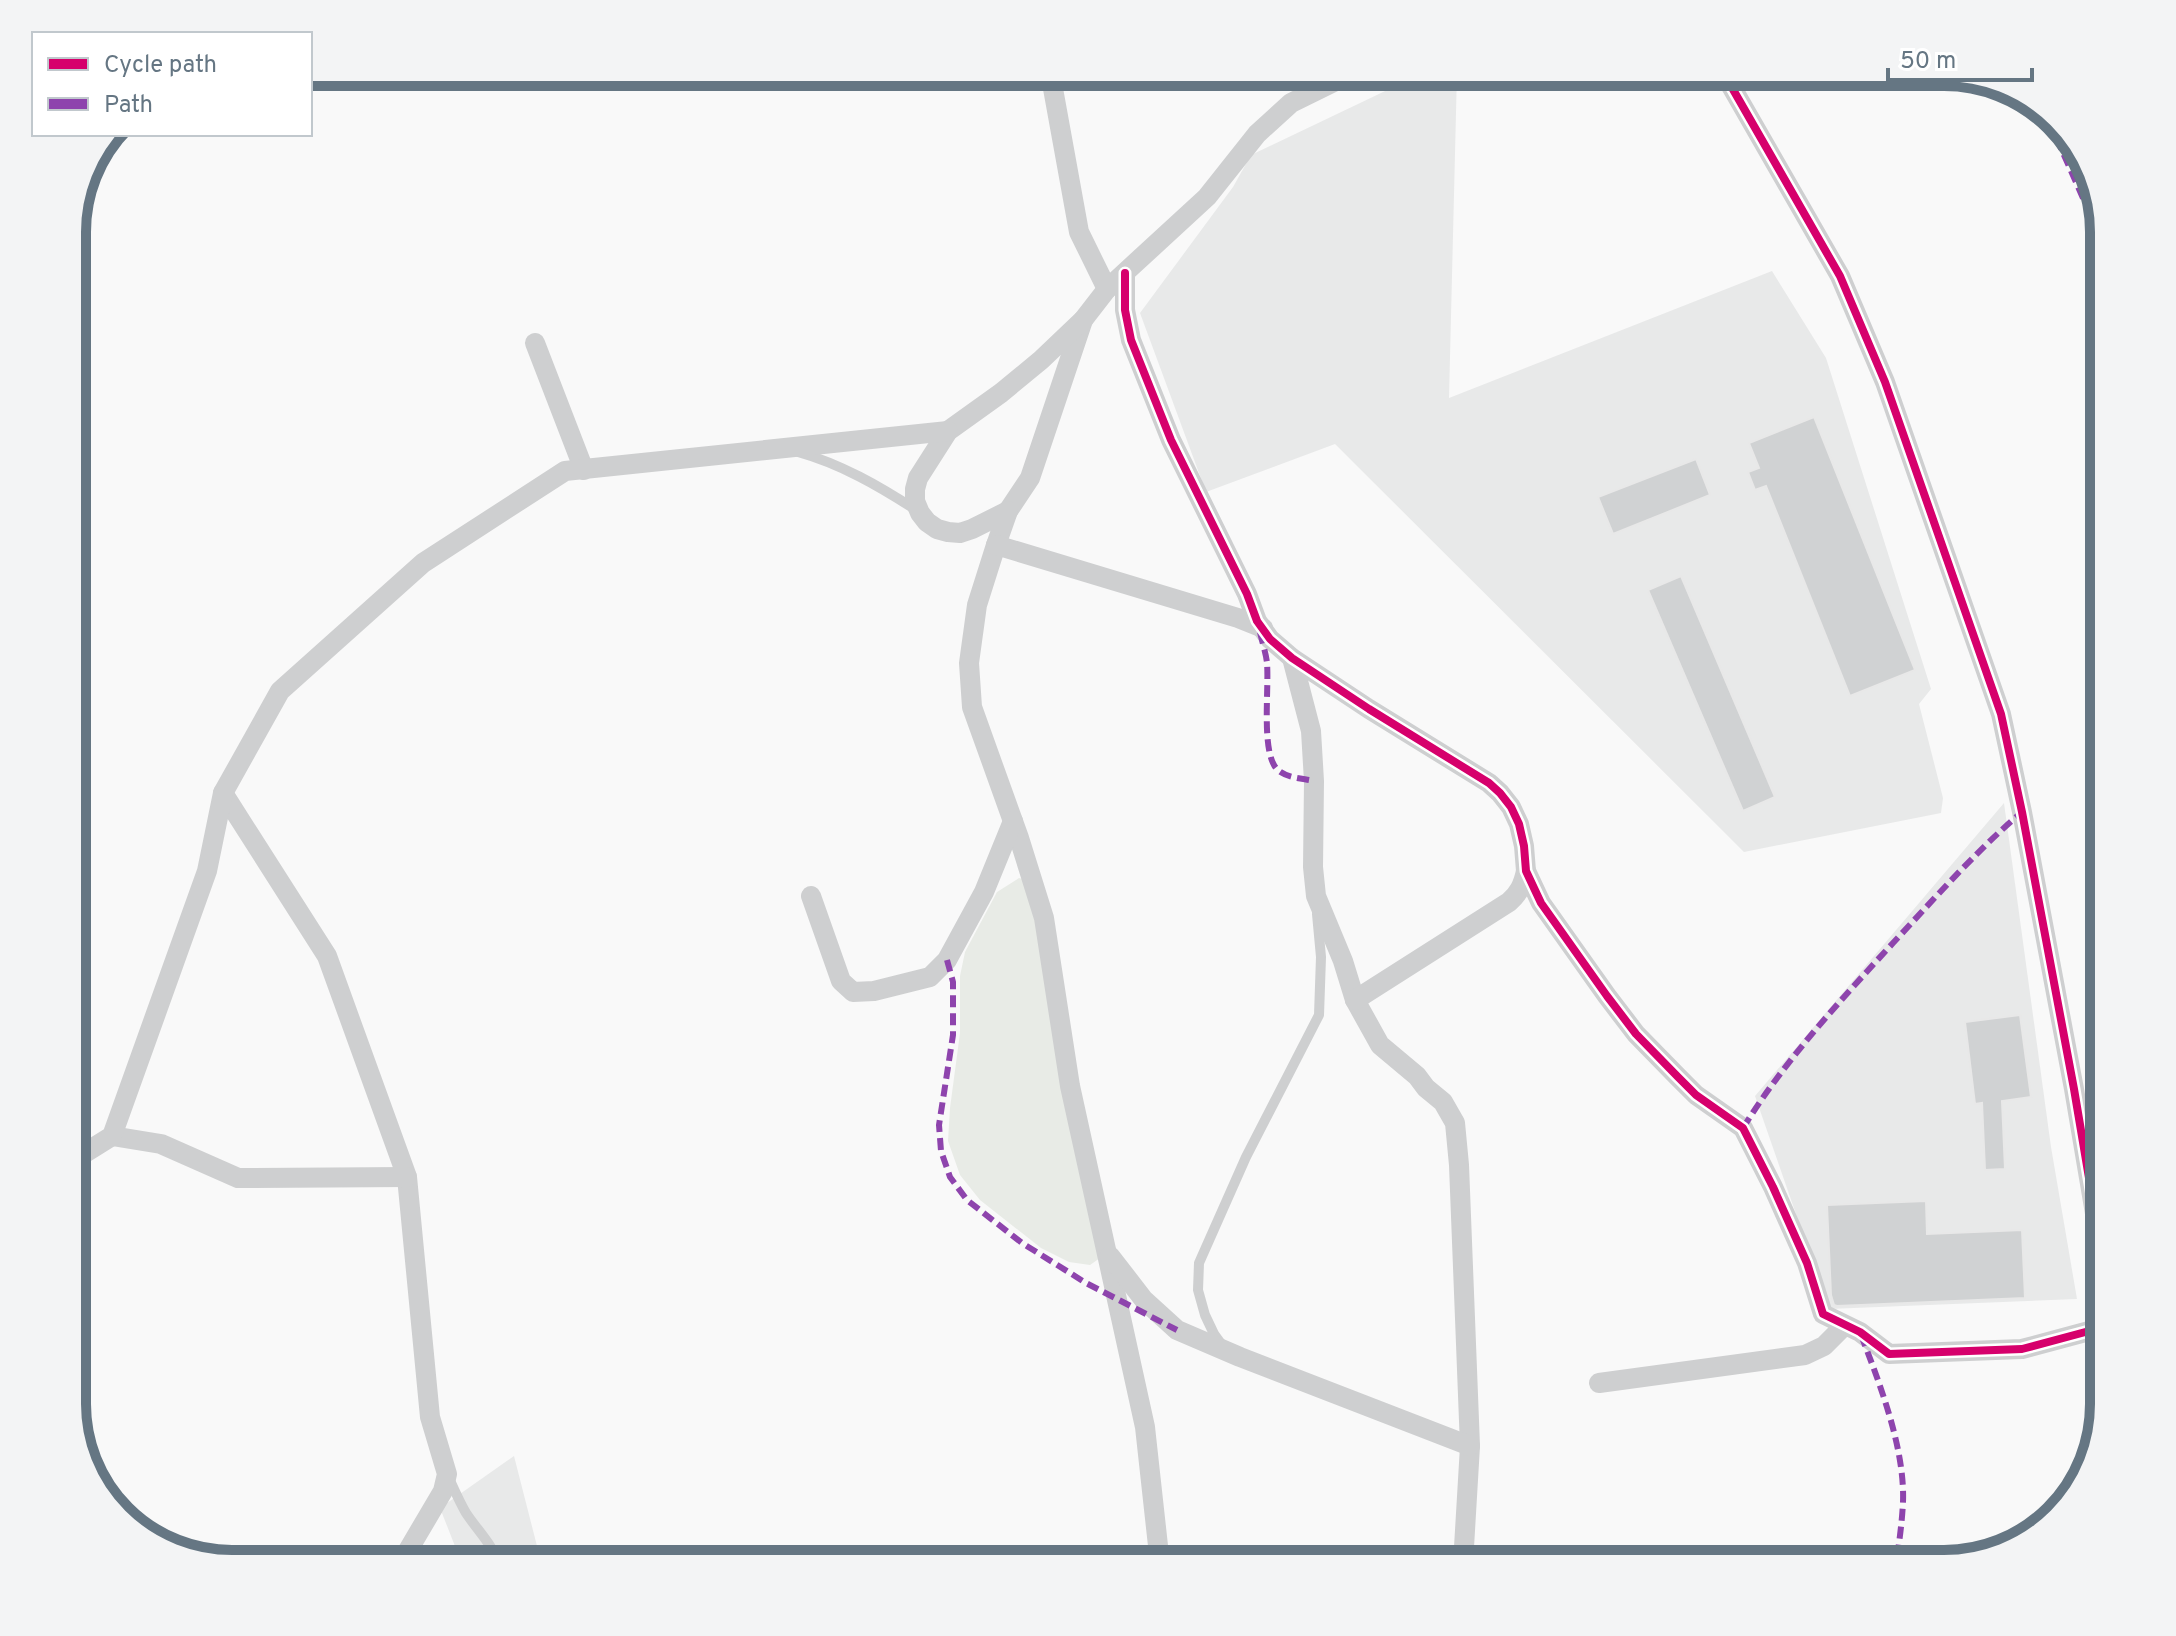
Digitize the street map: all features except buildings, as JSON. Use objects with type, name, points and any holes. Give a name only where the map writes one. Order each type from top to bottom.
[{"type":"street","points":[[1053,86],[1079,232],[1107,289]]},
{"type":"street","points":[[1008,511],[960,533],[937,529],[920,513],[915,501],[918,478],[948,431],[1001,393],[1083,320],[1107,289],[1207,197],[1257,134],[1291,103],[1326,86]]},
{"type":"street","points":[[1731,86],[1840,276],[1885,382],[2001,714],[2090,1184]]},
{"type":"street","points":[[1125,273],[1125,310],[1131,340],[1171,440],[1270,639],[1292,658],[1369,709],[1489,783],[1511,807],[1519,824],[1526,871],[1518,894],[1355,1000]]},
{"type":"street","points":[[1083,320],[1030,478],[1008,511],[996,545],[977,605],[969,663],[972,707],[1044,918],[1070,1086],[1145,1427],[1158,1550]]},
{"type":"street","points":[[535,343],[584,470]]},
{"type":"street","points":[[86,1152],[112,1136],[207,871],[223,793],[280,691],[423,563],[565,471],[948,431]]},
{"type":"street","points":[[996,545],[1263,628]]},
{"type":"street","points":[[1292,658],[1311,731],[1316,896],[1343,961],[1355,1000],[1380,1045],[1443,1102],[1455,1123],[1470,1446],[1464,1550]]},
{"type":"street","points":[[223,793],[327,956],[407,1177],[430,1417],[447,1474],[443,1491],[408,1550]]},
{"type":"street","points":[[811,896],[841,981],[853,992],[874,991],[930,977],[947,960],[984,892],[1013,821]]},
{"type":"street","points":[[1526,871],[1541,903],[1636,1034],[1696,1095],[1743,1128],[1807,1263],[1823,1314],[1860,1332],[1889,1354],[2022,1349],[2090,1331]]},
{"type":"street","points":[[112,1136],[161,1144],[238,1178],[407,1177]]},
{"type":"street","points":[[1105,1250],[1144,1300],[1177,1330],[1470,1446]]},
{"type":"street","points":[[1599,1383],[1805,1355],[1824,1346],[1844,1326]]},
{"type":"lane","points":[[785,449],[853,473],[920,513]]},
{"type":"lane","points":[[1228,1352],[1205,1315],[1198,1290],[1199,1263],[1246,1157],[1319,1015],[1321,957],[1316,896]]},
{"type":"lane","points":[[447,1474],[458,1499],[492,1550]]},
{"type":"shaded area","points":[[1396,86],[1457,86],[1449,398],[1772,271],[1826,358],[1931,689],[1919,704],[1943,798],[1941,813],[1744,852],[1335,444],[1206,492],[1140,313],[1233,187],[1251,155]]},
{"type":"shaded area","points":[[2004,803],[2051,1147],[2077,1299],[1829,1309],[1755,1096]]},
{"type":"shaded area","points":[[1019,878],[1032,882],[1100,1258],[1090,1265],[1069,1262],[1041,1248],[980,1200],[960,1175],[948,1141],[960,1033],[960,976],[965,952],[997,892]]},
{"type":"shaded area","points":[[514,1456],[537,1546],[547,1550],[456,1550],[440,1508]]},
{"type":"marked path","points":[[2058,140],[2088,209]]},
{"type":"marked path","points":[[1260,632],[1267,663],[1270,756],[1281,773],[1314,781]]},
{"type":"marked path","points":[[1743,1128],[1795,1055],[1833,1010],[1956,876],[2022,812]]},
{"type":"marked path","points":[[947,960],[953,982],[953,1035],[939,1125],[941,1151],[950,1177],[967,1200],[1022,1243],[1086,1283],[1177,1330]]},
{"type":"marked path","points":[[1861,1335],[1890,1417],[1900,1460],[1903,1502],[1898,1550]]},
{"type":"cycle path","points":[[1731,86],[1840,276],[1885,382],[2001,714],[2090,1184]]},
{"type":"cycle path","points":[[1125,273],[1125,310],[1131,340],[1171,440],[1247,594],[1257,621],[1270,639],[1292,658],[1500,793],[1519,824],[1526,871],[1541,903],[1607,996],[1636,1034],[1696,1095],[1743,1128],[1807,1263],[1823,1314],[1860,1332],[1889,1354],[2022,1349],[2090,1331]]}]
